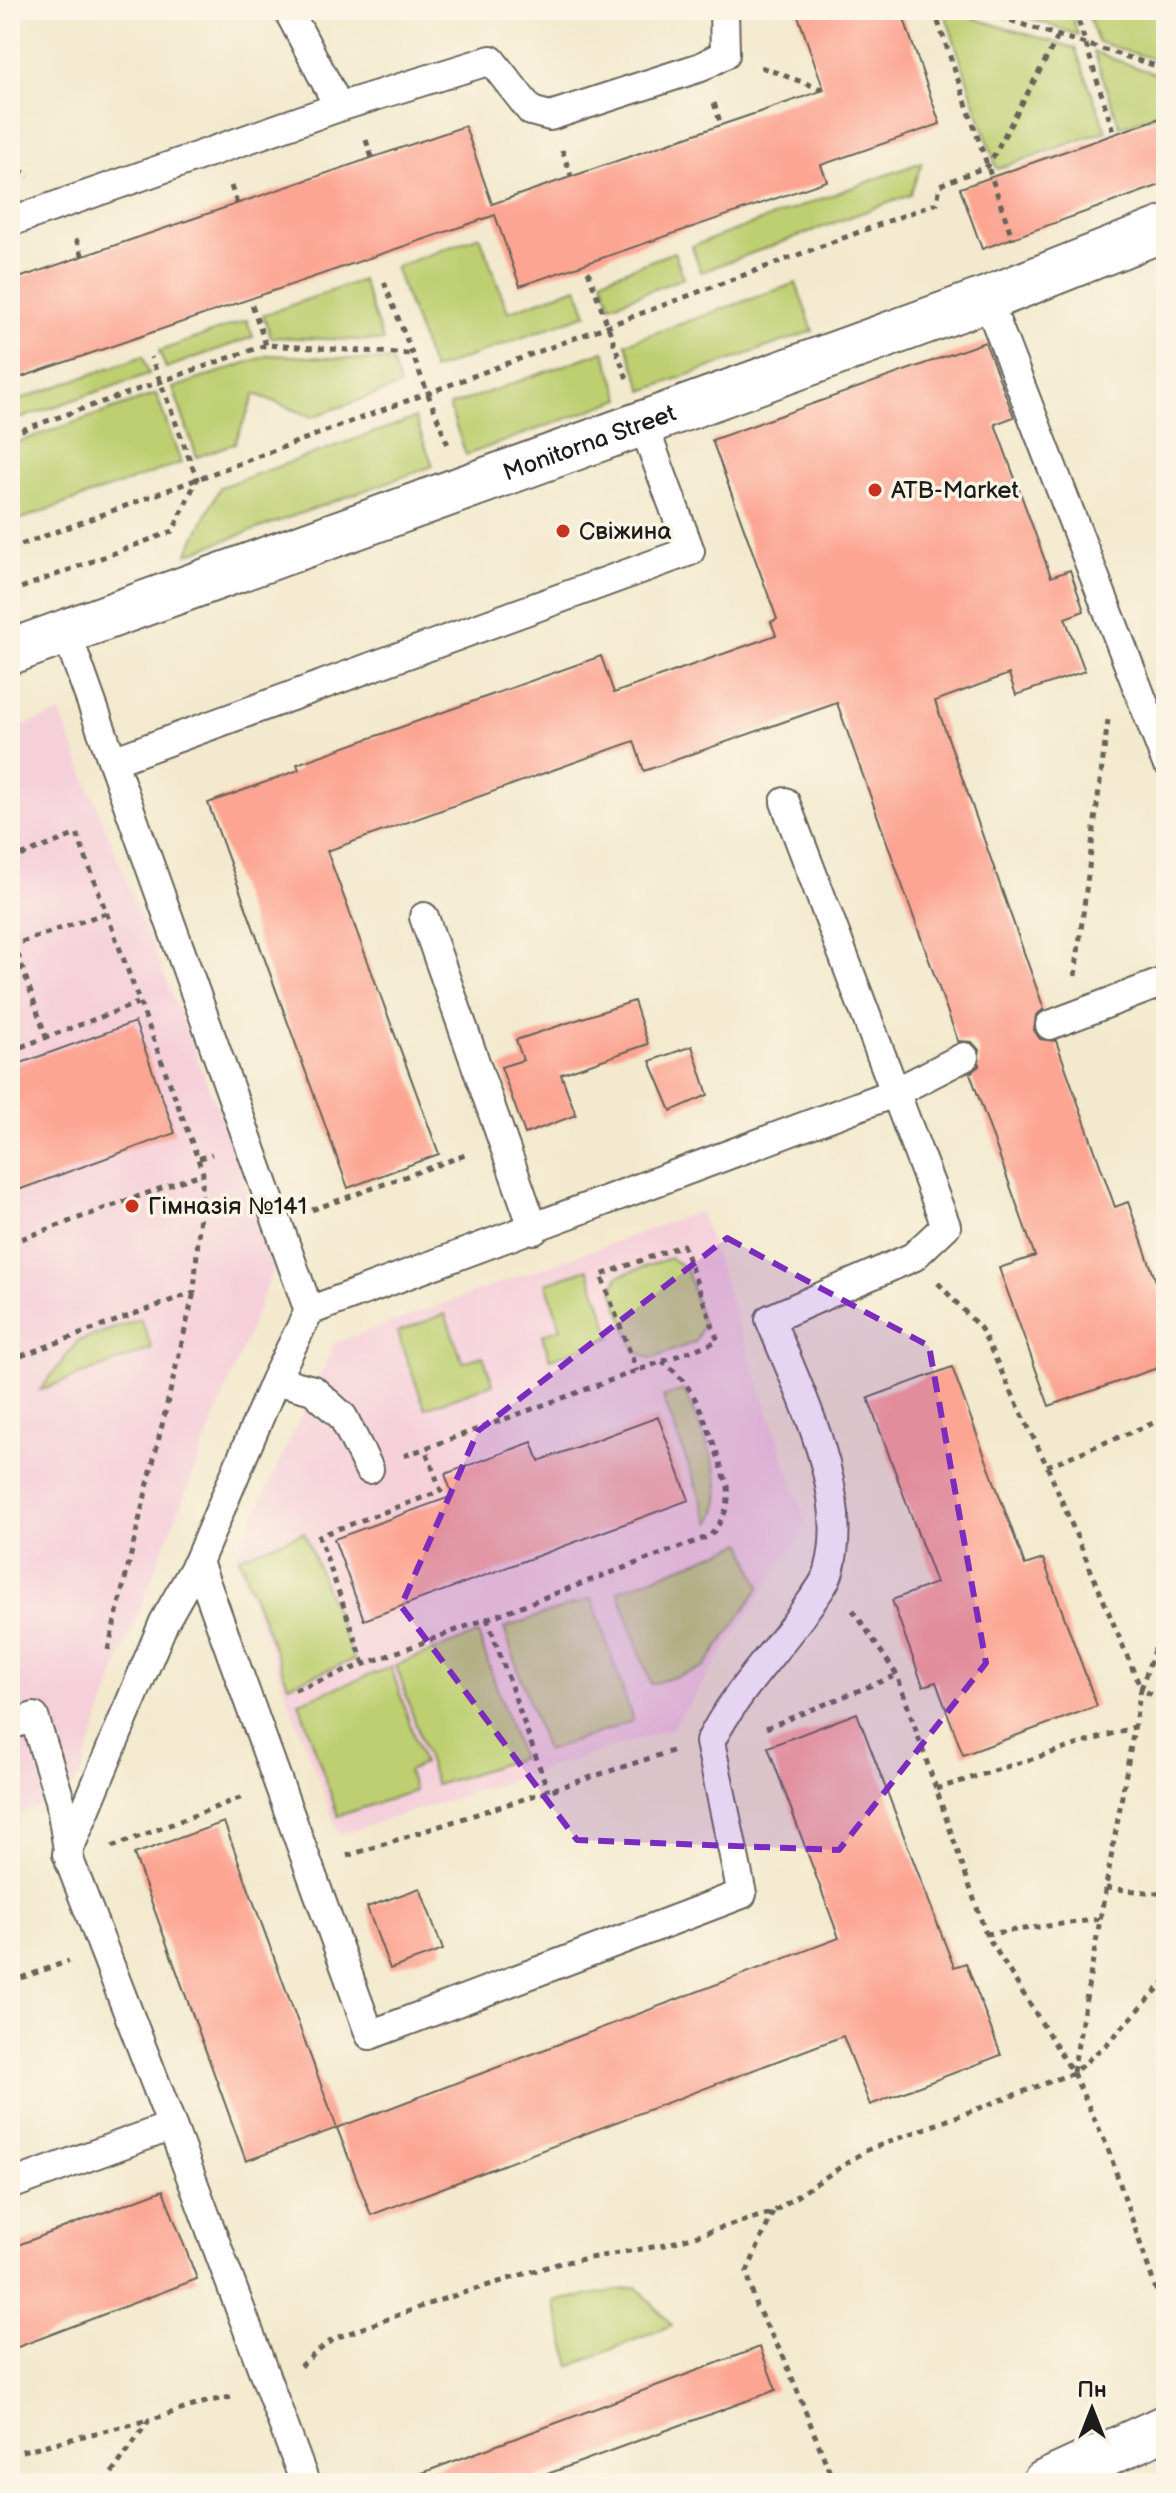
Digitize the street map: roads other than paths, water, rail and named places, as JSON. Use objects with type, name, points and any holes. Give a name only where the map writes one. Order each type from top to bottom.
[{"type":"street","name":"Monitorna Street","points":[[10,652],[987,299],[1166,228]]},
{"type":"street","points":[[1044,2483],[1166,2427]]},
{"type":"lane","points":[[288,10],[339,107]]},
{"type":"lane","points":[[10,222],[339,107],[491,60],[531,111],[550,116],[701,67],[725,54],[724,10]]},
{"type":"lane","points":[[987,299],[1166,761]]},
{"type":"lane","points":[[113,761],[690,551],[643,424]]},
{"type":"lane","points":[[66,631],[309,1311]]},
{"type":"lane","points":[[198,1562],[370,2035],[742,1894],[710,1742],[721,1720],[829,1572],[836,1508],[807,1413],[770,1319],[913,1257],[946,1226],[785,802]]},
{"type":"lane","points":[[424,917],[505,1140],[534,1230]]},
{"type":"lane","points":[[1060,1021],[1166,981]]},
{"type":"lane","points":[[69,1858],[164,1622],[198,1562],[275,1380],[309,1311],[534,1230],[894,1093],[964,1057]]},
{"type":"lane","points":[[275,1380],[313,1390],[343,1417],[369,1469]]},
{"type":"lane","points":[[10,1725],[34,1717],[60,1800],[69,1858],[305,2483]]},
{"type":"lane","points":[[10,2185],[172,2126]]},
{"type":"place","name":"ATB-Market","points":[[875,490]]},
{"type":"place","name":"Свіжина","points":[[563,531]]},
{"type":"place","name":"Гімназія №141","points":[[132,1206]]}]
